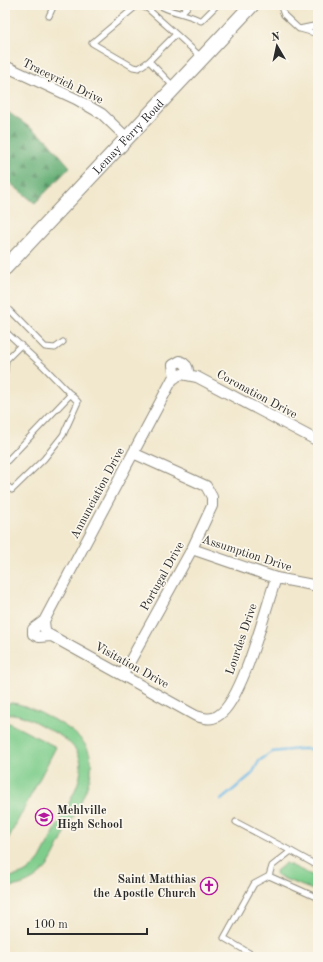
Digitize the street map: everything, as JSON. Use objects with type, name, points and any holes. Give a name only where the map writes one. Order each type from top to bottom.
[{"type":"main road","name":"Lemay Ferry Road","points":[[5,268],[251,5]]},
{"type":"street","name":"Traceyrich Drive","points":[[5,66],[102,114],[126,137]]},
{"type":"street","name":"Coronation Drive","points":[[182,376],[196,377],[318,441]]},
{"type":"street","name":"Annunciation Drive","points":[[47,629],[133,453],[182,376]]},
{"type":"street","name":"Portugal Drive","points":[[123,674],[192,549],[212,506],[212,497],[206,486],[133,453]]},
{"type":"street","name":"Assumption Drive","points":[[192,549],[276,578],[318,586]]},
{"type":"street","name":"Lourdes Drive","points":[[208,720],[219,716],[228,707],[247,670],[276,578]]},
{"type":"street","name":"Visitation Drive","points":[[47,629],[196,716],[208,720]]},
{"type":"lane","points":[[49,16],[54,5]]},
{"type":"lane","points":[[159,5],[167,10],[182,12],[201,21],[217,5]]},
{"type":"lane","points":[[182,12],[189,5]]},
{"type":"lane","points":[[176,34],[149,61],[139,68],[133,67],[92,43],[136,6],[148,10],[176,34],[202,58]]},
{"type":"lane","points":[[282,6],[284,15],[299,29],[318,34]]},
{"type":"lane","points":[[299,29],[318,25]]},
{"type":"lane","points":[[149,61],[174,87]]},
{"type":"lane","points":[[5,306],[45,347],[55,348],[63,342]]},
{"type":"lane","points":[[5,331],[78,402],[63,435],[44,458],[12,490],[5,484]]},
{"type":"lane","points":[[5,372],[5,361],[21,345]]},
{"type":"lane","points":[[5,463],[71,394]]},
{"type":"lane","points":[[236,822],[318,866]]},
{"type":"lane","points":[[256,957],[224,938],[254,884],[269,876],[272,866],[291,851]]},
{"type":"lane","points":[[269,876],[318,898]]},
{"type":"green space","points":[[5,110],[46,139],[70,167],[35,203],[5,179]]},
{"type":"green space","points":[[12,703],[33,710],[54,720],[71,731],[83,741],[89,753],[91,764],[90,777],[86,791],[47,867],[38,876],[28,882],[17,886],[5,887],[5,877],[16,876],[29,870],[40,859],[71,800],[80,777],[81,766],[79,757],[74,747],[64,739],[23,716],[5,714],[5,704]]},
{"type":"green space","points":[[5,721],[56,747],[5,845]]},
{"type":"green space","points":[[286,863],[318,878],[318,892],[277,876],[276,871]]},
{"type":"waterway","points":[[221,800],[252,774],[259,761],[272,752],[299,749],[318,749]]},
{"type":"place","name":"Mehlville High School","points":[[44,817]]},
{"type":"place","name":"Saint Matthias the Apostle Church","points":[[209,886]]}]
